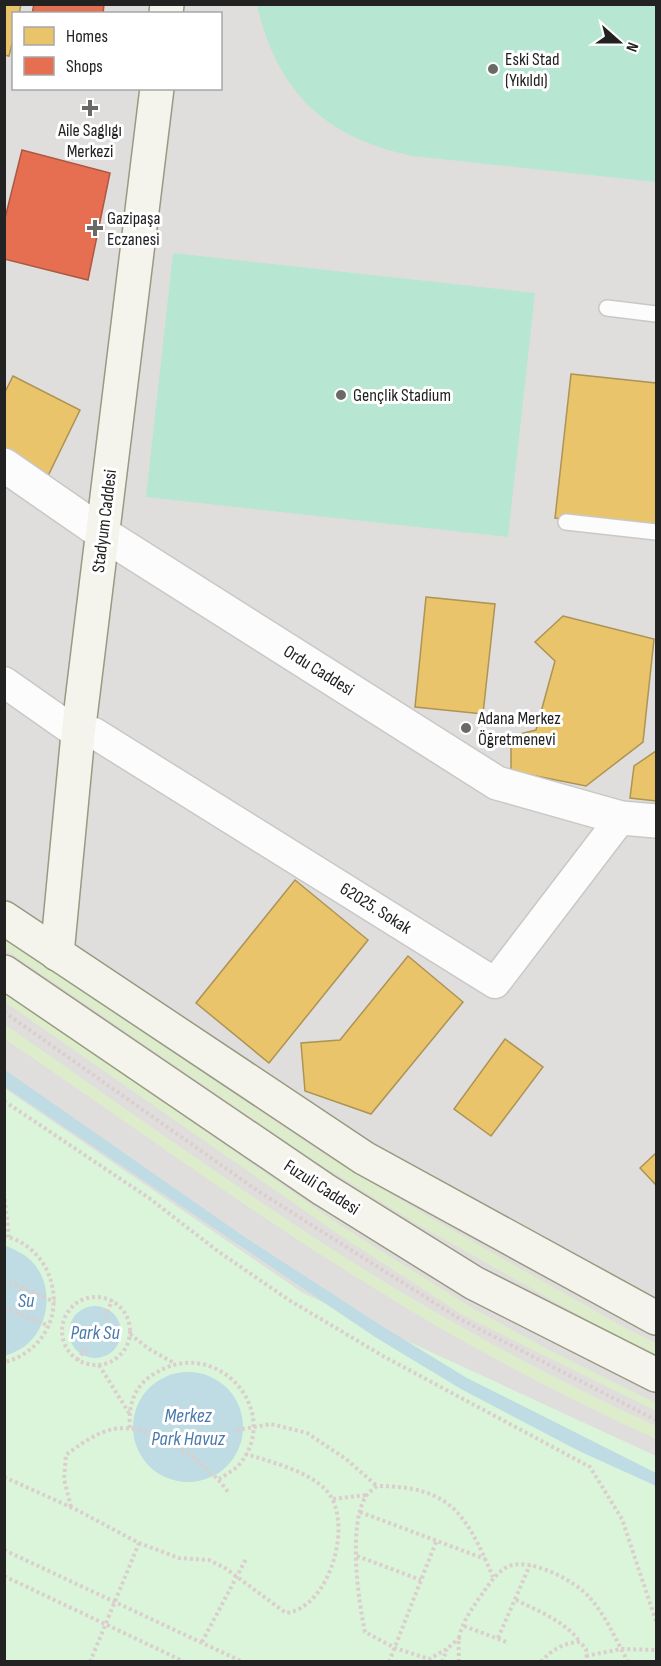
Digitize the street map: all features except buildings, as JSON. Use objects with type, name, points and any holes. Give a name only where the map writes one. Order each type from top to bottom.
[{"type":"main road","name":"Stadyum Caddesi","points":[[57,954],[78,734],[157,90]]},
{"type":"main road","points":[[4,918],[364,1158],[657,1318]]},
{"type":"main road","name":"Fuzuli Caddesi","points":[[4,972],[323,1189],[474,1283],[657,1375]]},
{"type":"street","name":"Ordu Caddesi","points":[[4,465],[102,533],[497,783],[621,818],[657,821]]},
{"type":"street","points":[[4,682],[78,734]]},
{"type":"street","name":"62025. Sokak","points":[[78,734],[94,733],[495,983],[621,818]]},
{"type":"lane","points":[[607,308],[657,314]]},
{"type":"lane","points":[[566,522],[657,532]]},
{"type":"path","points":[[4,1101],[149,1198],[219,1252],[289,1300],[383,1356],[590,1467],[622,1519],[657,1621]]},
{"type":"path","points":[[4,1193],[7,1236],[28,1247],[43,1262],[52,1281],[55,1302],[49,1326],[40,1341],[26,1353],[4,1362]]},
{"type":"path","points":[[4,1280],[55,1302]]},
{"type":"path","points":[[99,1297],[112,1300],[122,1309],[129,1321],[130,1334],[126,1347],[118,1358],[106,1364],[93,1366],[77,1360],[70,1353],[63,1342],[61,1328],[65,1316],[74,1305],[86,1298],[99,1297]]},
{"type":"path","points":[[105,1318],[112,1300]]},
{"type":"path","points":[[4,1308],[49,1326]]},
{"type":"path","points":[[130,1334],[175,1364]]},
{"type":"path","points":[[77,1360],[87,1347]]},
{"type":"path","points":[[130,1428],[129,1413],[136,1392],[146,1379],[160,1370],[175,1364],[192,1362],[223,1371],[236,1382],[245,1395],[251,1410],[253,1427],[246,1454],[237,1467],[219,1479]]},
{"type":"path","points":[[99,1365],[129,1413]]},
{"type":"path","points":[[236,1430],[270,1424],[307,1433],[346,1459],[376,1486],[426,1491],[448,1503],[470,1527],[494,1577]]},
{"type":"path","points":[[71,1507],[64,1479],[66,1455],[98,1435],[114,1429],[130,1428],[148,1432],[191,1456],[219,1479],[228,1492]]},
{"type":"path","points":[[4,1477],[71,1507],[139,1543],[179,1558],[209,1560],[236,1576],[272,1605],[286,1613],[298,1612],[312,1600],[326,1581],[334,1562],[338,1543],[333,1499],[325,1489],[301,1473],[246,1454]]},
{"type":"path","points":[[376,1486],[367,1495],[360,1512],[357,1534],[358,1600],[365,1632],[395,1648],[429,1659],[447,1649],[459,1637],[471,1609],[494,1577],[509,1566],[530,1565],[548,1569],[569,1581],[589,1597],[628,1662]]},
{"type":"path","points":[[333,1499],[367,1495]]},
{"type":"path","points":[[360,1512],[486,1559]]},
{"type":"path","points":[[389,1662],[436,1542]]},
{"type":"path","points":[[90,1662],[139,1543]]},
{"type":"path","points":[[4,1550],[243,1662]]},
{"type":"path","points":[[357,1556],[421,1580]]},
{"type":"path","points":[[202,1642],[246,1559]]},
{"type":"path","points":[[498,1638],[530,1565]]},
{"type":"path","points":[[4,1576],[185,1662]]},
{"type":"path","points":[[516,1599],[573,1632],[586,1648],[587,1662]]},
{"type":"path","points":[[464,1626],[509,1643]]},
{"type":"path","points":[[459,1637],[459,1662]]},
{"type":"path","points":[[541,1662],[559,1647],[580,1642]]},
{"type":"path","points":[[442,1662],[447,1649]]},
{"type":"path","points":[[586,1656],[621,1649],[657,1650]]},
{"type":"shaded area","points":[[5,5],[656,5],[656,1661],[5,1661]]},
{"type":"green space","name":"Eski Stad (Yıkıldı)","points":[[257,5],[656,5],[656,182],[413,156],[382,148],[354,137],[330,123],[292,86],[277,63]]},
{"type":"green space","name":"Gençlik Stadium","points":[[173,253],[535,293],[508,537],[146,497]]},
{"type":"green space","points":[[4,939],[322,1153],[424,1214],[656,1343],[656,1356],[623,1340],[417,1224],[315,1161],[5,949]]},
{"type":"green space","points":[[4,992],[343,1227],[469,1306],[551,1351],[656,1403],[656,1411],[463,1315],[338,1234],[5,1002]]},
{"type":"green space","points":[[4,1024],[213,1170],[342,1256],[497,1346],[656,1426],[656,1439],[546,1386],[474,1347],[322,1256],[5,1039]]},
{"type":"green space","points":[[4,1088],[303,1293],[656,1456],[656,1661],[5,1661]]},
{"type":"water","points":[[5,1070],[246,1238],[382,1326],[467,1378],[656,1473],[656,1486],[579,1451],[461,1389],[375,1337],[5,1087]]},
{"type":"water","name":"Su","points":[[4,1245],[32,1261],[41,1275],[47,1298],[43,1321],[31,1341],[5,1356]]},
{"type":"water","name":"Park Su","points":[[90,1306],[100,1306],[114,1313],[121,1332],[114,1351],[100,1358],[90,1358],[80,1354],[73,1347],[69,1337],[69,1327],[73,1317],[80,1310]]},
{"type":"water","name":"Merkez Park Havuz","points":[[188,1372],[209,1377],[227,1388],[238,1406],[243,1427],[238,1448],[227,1466],[209,1477],[188,1482],[167,1477],[149,1466],[138,1448],[133,1427],[138,1406],[149,1388],[167,1377]]},
{"type":"place","name":"Eski Stad (Yıkıldı)","points":[[493,69]]},
{"type":"place","name":"Aile Saglıgı Merkezi","points":[[90,108]]},
{"type":"place","name":"Gazipaşa Eczanesi","points":[[95,228]]},
{"type":"place","name":"Gençlik Stadium","points":[[341,395]]},
{"type":"place","name":"Adana Merkez Öğretmenevi","points":[[466,728]]}]
